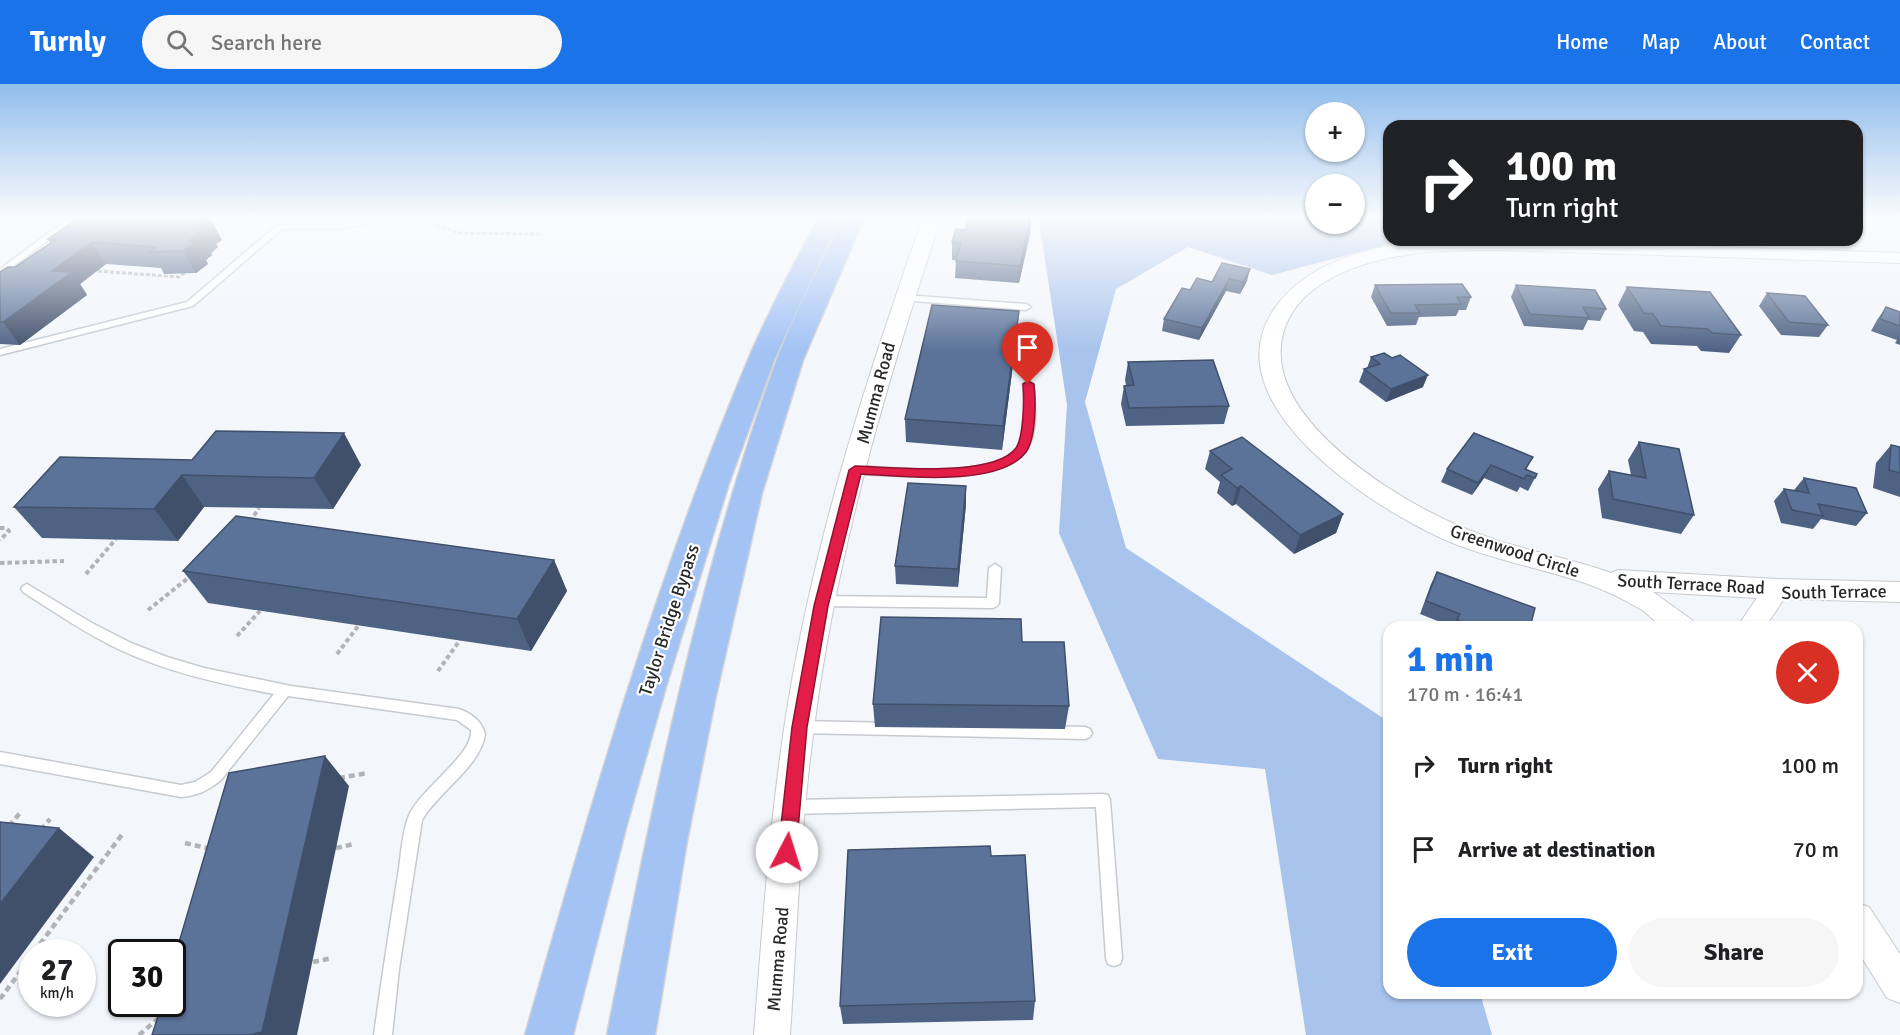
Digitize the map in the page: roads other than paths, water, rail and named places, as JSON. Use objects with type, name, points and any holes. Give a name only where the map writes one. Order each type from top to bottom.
[{"type":"main road","name":"Taylor Bridge Bypass","points":[[549,1035],[606,824],[646,690],[711,494],[762,358],[808,262]]},
{"type":"main road","points":[[631,1035],[666,841],[693,712],[747,493],[790,360],[833,262]]},
{"type":"street","name":"Mumma Road","points":[[772,1035],[800,727],[822,601],[855,470],[904,298],[916,262]]},
{"type":"street","name":"Greenwood Circle","points":[[1354,262],[1339,267],[1311,282],[1288,302],[1275,324],[1270,346],[1276,383],[1304,429],[1329,455],[1362,482],[1403,508],[1456,534],[1513,554],[1605,579],[1652,602],[1675,621]]},
{"type":"street","name":"South Terrace Road","points":[[1605,579],[1777,590]]},
{"type":"street","name":"South Terrace","points":[[1754,621],[1777,590],[1900,592]]},
{"type":"street","points":[[1863,928],[1900,985]]},
{"type":"lane","points":[[0,273],[14,262]]},
{"type":"lane","points":[[0,352],[190,304],[236,262]]},
{"type":"lane","points":[[904,298],[1026,308]]},
{"type":"lane","points":[[855,470],[925,473],[984,470],[1001,465],[1021,451],[1025,441],[1030,401],[1028,384]]},
{"type":"lane","points":[[822,601],[993,603],[995,568]]},
{"type":"lane","points":[[27,590],[126,647],[199,672],[286,689],[459,715],[471,720],[477,728],[479,737],[472,751],[421,805],[415,819],[383,1035]]},
{"type":"lane","points":[[0,758],[181,791],[194,790],[204,786],[216,776],[286,689]]},
{"type":"lane","points":[[800,727],[1085,733]]},
{"type":"lane","points":[[791,807],[1103,800],[1114,958]]}]
